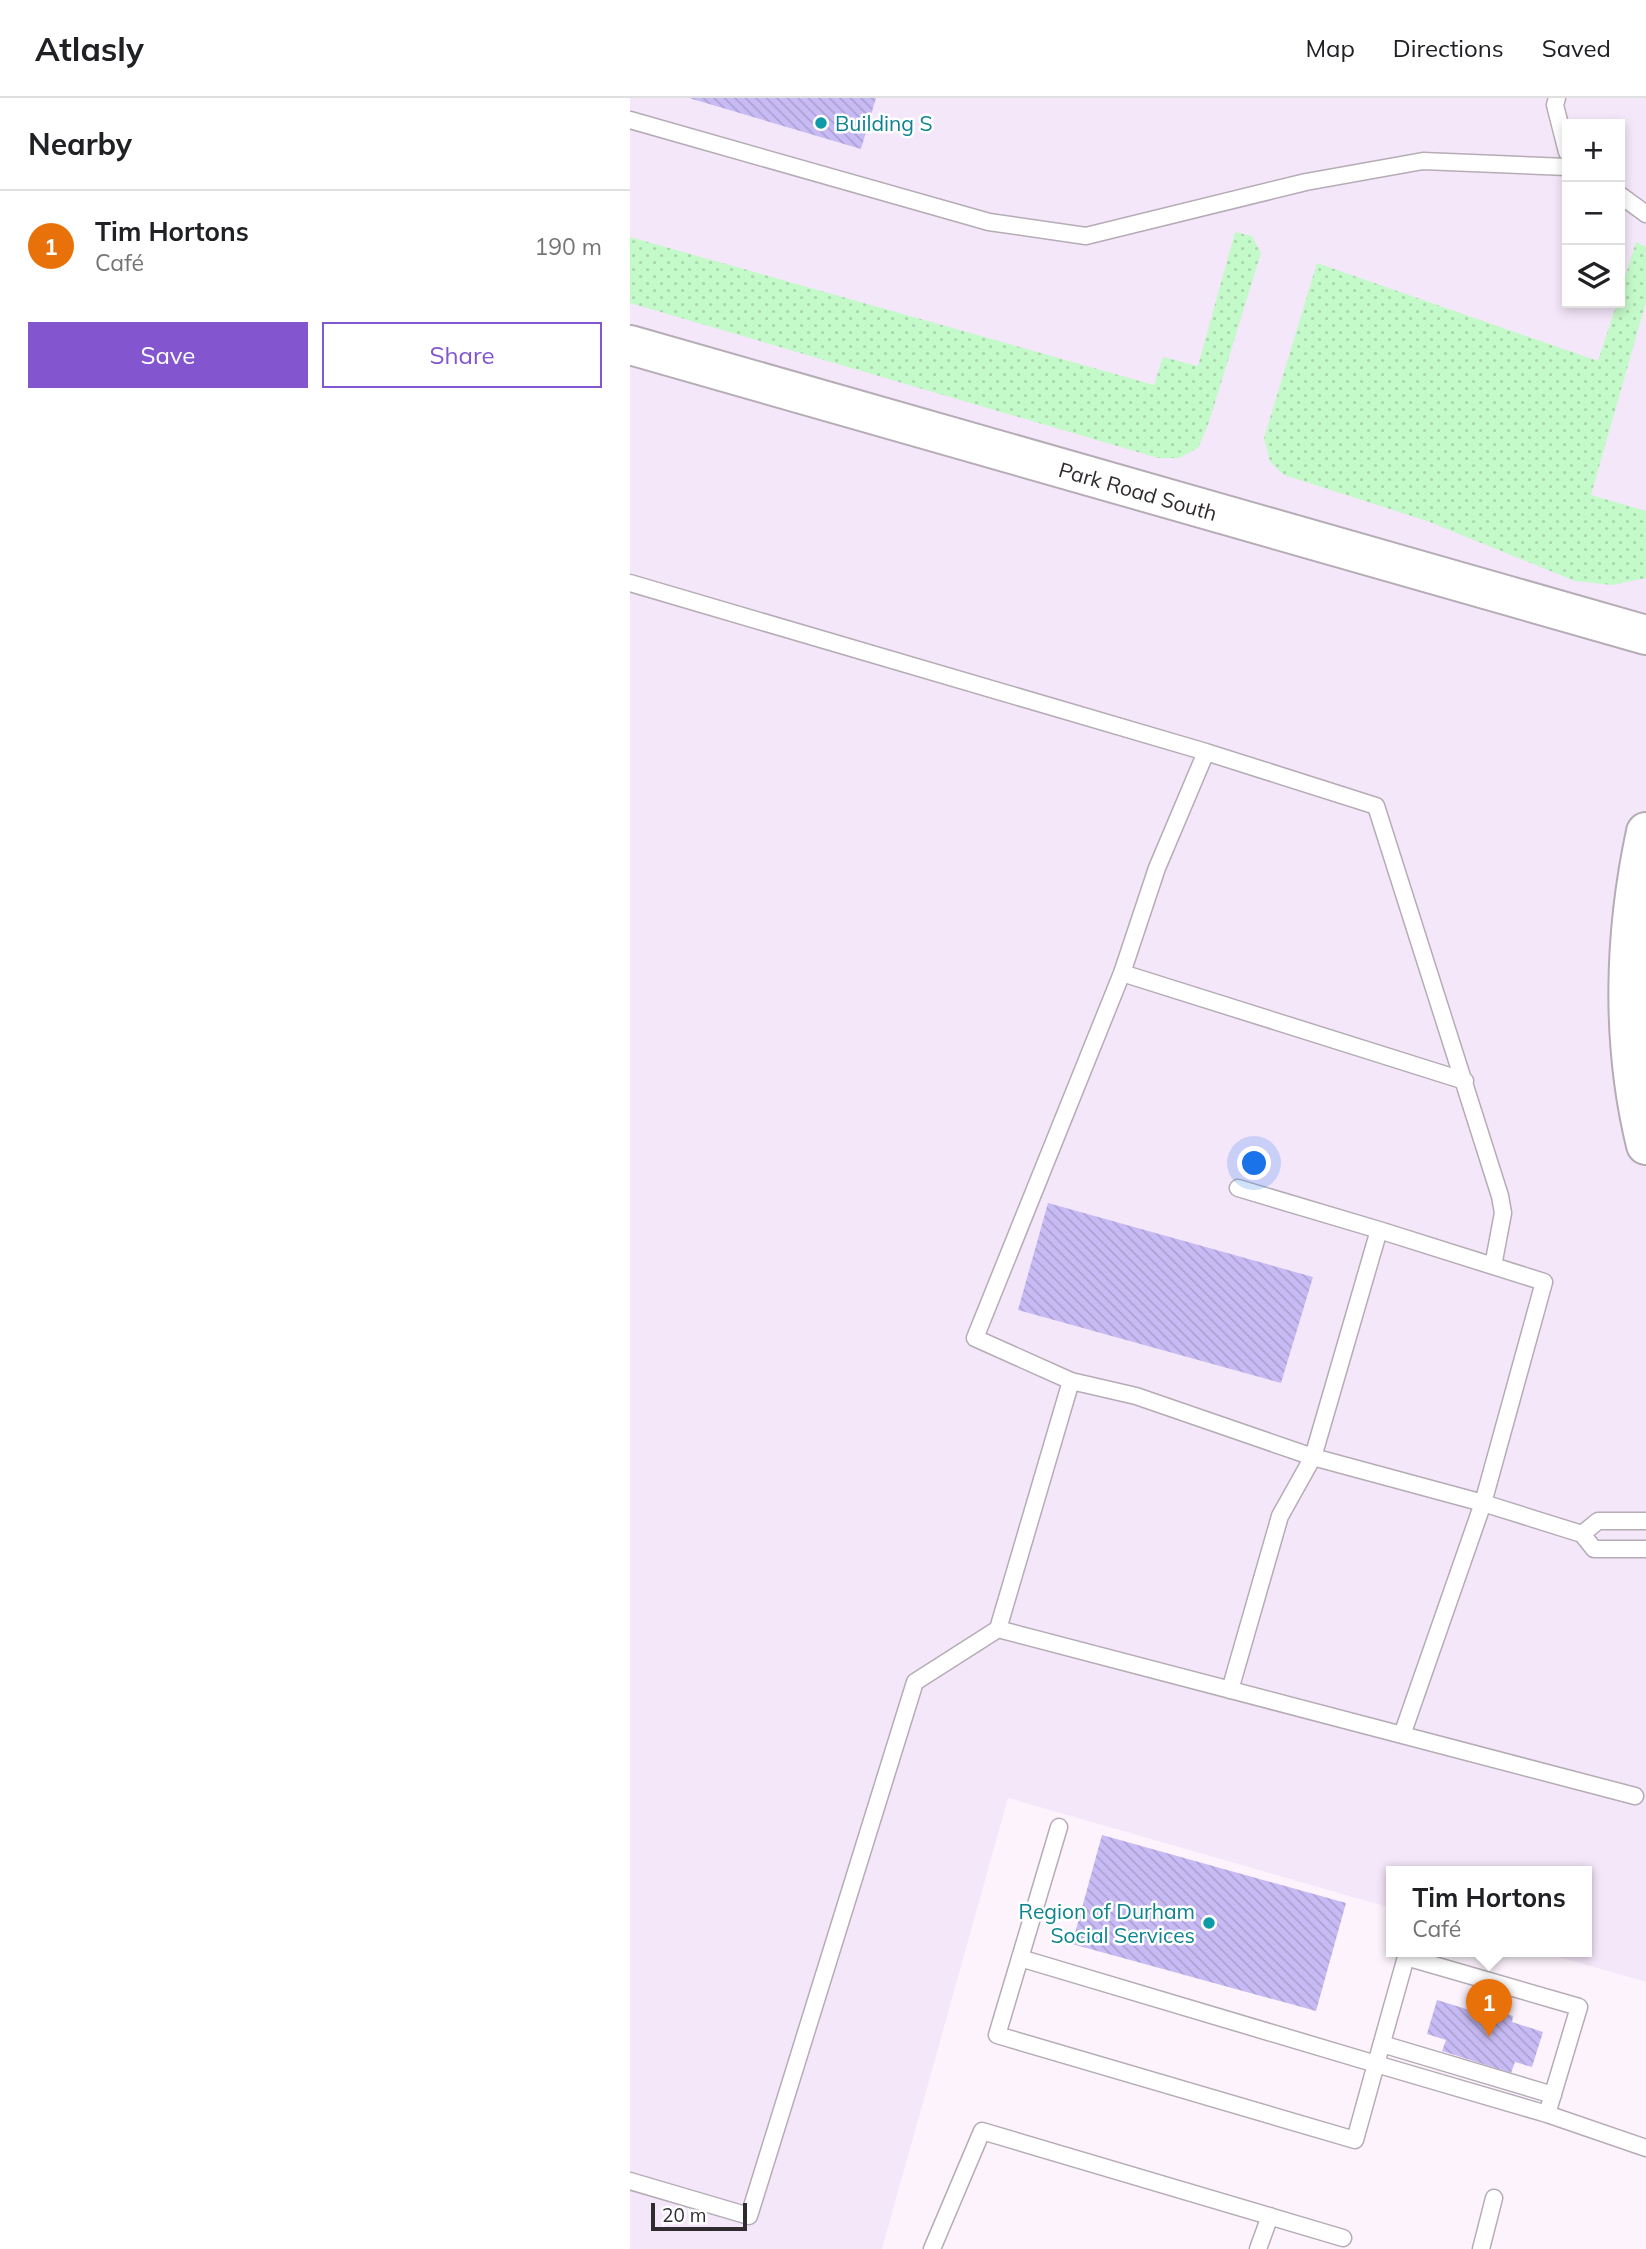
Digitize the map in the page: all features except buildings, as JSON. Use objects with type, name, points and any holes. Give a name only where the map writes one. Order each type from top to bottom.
[{"type":"main road","name":"Park Road South","points":[[630,345],[1646,635]]},
{"type":"main road","points":[[1646,832],[1636,880],[1627,995],[1640,1122],[1646,1144]]},
{"type":"lane","points":[[1557,98],[1555,105],[1562,132]]},
{"type":"lane","points":[[630,120],[989,222],[1086,236],[1306,182],[1423,161],[1562,167]]},
{"type":"lane","points":[[1625,199],[1646,214]]},
{"type":"lane","points":[[630,583],[1206,752],[1376,806],[1465,1082],[1503,1213],[1493,1266]]},
{"type":"lane","points":[[1206,752],[1157,868],[1122,973],[975,1338],[1072,1381],[1136,1396],[1313,1457],[1483,1503],[1582,1534],[1594,1549],[1646,1549]]},
{"type":"lane","points":[[1122,973],[1465,1082]]},
{"type":"lane","points":[[1238,1188],[1544,1282],[1483,1503],[1402,1735]]},
{"type":"lane","points":[[1230,1690],[1280,1516],[1313,1457],[1378,1230]]},
{"type":"lane","points":[[630,2181],[750,2216],[915,1682],[998,1629],[1072,1381]]},
{"type":"lane","points":[[1582,1534],[1598,1521],[1646,1521]]},
{"type":"lane","points":[[998,1629],[1635,1796]]},
{"type":"lane","points":[[1059,1827],[997,2035],[1355,2140],[1406,1957],[1579,2007],[1547,2115]]},
{"type":"lane","points":[[1020,1958],[1547,2115],[1646,2148]]},
{"type":"lane","points":[[1382,2044],[1553,2095]]},
{"type":"lane","points":[[932,2249],[982,2131],[1343,2238]]},
{"type":"lane","points":[[1480,2249],[1494,2198]]},
{"type":"lane","points":[[1258,2249],[1269,2216]]},
{"type":"shaded area","points":[[630,98],[1646,98],[1646,1982],[1559,1957],[1592,1957],[1592,1866],[1386,1866],[1386,1907],[1008,1798],[882,2249],[630,2249]]},
{"type":"green space","points":[[1235,232],[1252,236],[1261,253],[1209,422],[1198,448],[1179,458],[1158,458],[630,303],[630,237],[1154,385],[1163,357],[1198,366]]},
{"type":"green space","points":[[1636,242],[1646,247],[1646,302],[1591,495],[1646,511],[1646,578],[1612,585],[1575,581],[1427,521],[1284,475],[1270,462],[1264,438],[1317,263],[1598,361],[1615,308],[1625,308],[1625,277]]},
{"type":"place","name":"Building S","points":[[821,123]]},
{"type":"place","name":"Region of Durham Social Services","points":[[1209,1923]]},
{"type":"place","name":"Tim Hortons","points":[[1489,2037]]}]
